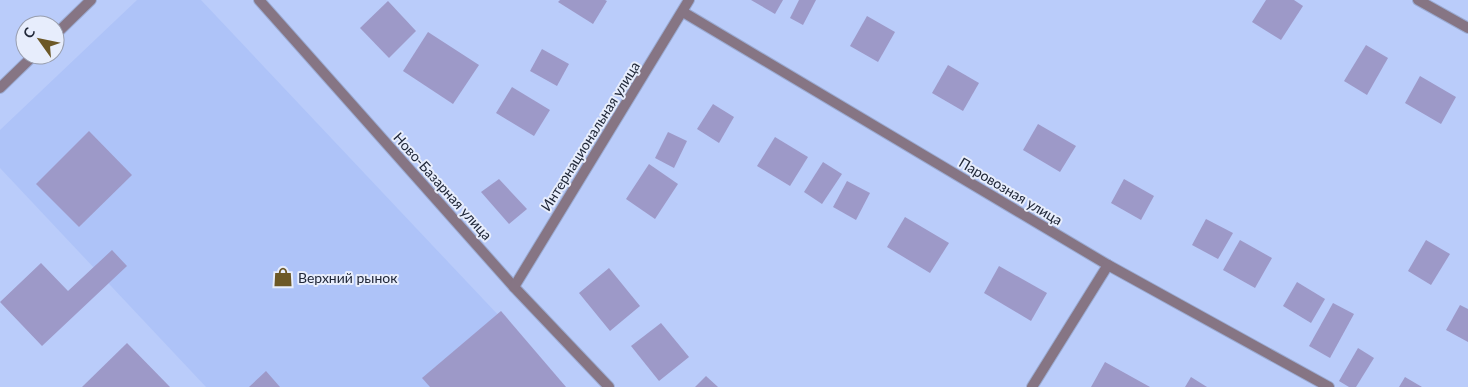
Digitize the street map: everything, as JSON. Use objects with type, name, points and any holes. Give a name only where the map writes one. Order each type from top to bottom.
[{"type":"street","points":[[65,25],[91,0]]},
{"type":"street","name":"Ново-Базарная улица","points":[[259,0],[514,287],[609,387]]},
{"type":"street","name":"Интернациональная улица","points":[[514,287],[690,0]]},
{"type":"street","points":[[1418,0],[1468,28]]},
{"type":"street","name":"Паровозная улица","points":[[683,12],[1108,265],[1328,387]]},
{"type":"street","points":[[0,88],[24,65]]},
{"type":"street","points":[[1032,387],[1108,265]]},
{"type":"shaded area","name":"Верхний рынок","points":[[137,0],[201,0],[566,387],[206,387],[0,168],[0,130]]},
{"type":"building","points":[[560,0],[607,1],[593,24],[558,2]]},
{"type":"building","points":[[751,0],[783,0],[775,14]]},
{"type":"building","points":[[799,0],[816,0],[803,25],[790,18]]},
{"type":"building","points":[[1266,0],[1294,0],[1303,6],[1281,40],[1252,22]]},
{"type":"building","points":[[388,1],[416,31],[389,58],[360,28]]},
{"type":"building","points":[[867,16],[895,32],[878,62],[850,46]]},
{"type":"building","points":[[428,32],[479,65],[453,104],[403,71]]},
{"type":"building","points":[[1366,45],[1388,58],[1367,95],[1344,81]]},
{"type":"building","points":[[542,49],[569,64],[557,86],[530,71]]},
{"type":"building","points":[[948,65],[979,83],[963,111],[932,93]]},
{"type":"building","points":[[1420,76],[1456,97],[1441,124],[1405,103]]},
{"type":"building","points":[[512,87],[550,110],[534,136],[496,113]]},
{"type":"building","points":[[713,104],[734,117],[719,143],[697,129]]},
{"type":"building","points":[[1038,124],[1076,146],[1060,172],[1023,150]]},
{"type":"building","points":[[89,131],[132,175],[79,227],[36,184]]},
{"type":"building","points":[[668,132],[687,141],[674,168],[655,158]]},
{"type":"building","points":[[775,137],[808,157],[790,186],[757,166]]},
{"type":"building","points":[[823,162],[842,174],[822,204],[804,192]]},
{"type":"building","points":[[649,164],[678,184],[655,219],[626,199]]},
{"type":"building","points":[[499,179],[527,209],[509,224],[481,192]]},
{"type":"building","points":[[1124,179],[1154,196],[1141,220],[1111,203]]},
{"type":"building","points":[[847,181],[870,193],[856,220],[833,207]]},
{"type":"building","points":[[905,217],[949,243],[930,273],[887,247]]},
{"type":"building","points":[[1206,219],[1233,233],[1218,259],[1192,245]]},
{"type":"building","points":[[1240,240],[1272,258],[1255,288],[1223,270]]},
{"type":"building","points":[[1426,240],[1450,254],[1431,285],[1408,271]]},
{"type":"building","points":[[112,250],[127,266],[42,346],[0,302],[41,263],[68,291]]},
{"type":"building","points":[[999,266],[1047,293],[1031,321],[984,293]]},
{"type":"building","points":[[609,268],[640,306],[610,331],[579,293]]},
{"type":"building","points":[[1297,282],[1325,299],[1311,323],[1283,306]]},
{"type":"building","points":[[1333,303],[1354,314],[1330,358],[1309,346]]},
{"type":"building","points":[[1460,305],[1468,309],[1468,342],[1446,330]]},
{"type":"building","points":[[501,311],[566,387],[430,387],[422,378]]},
{"type":"building","points":[[661,323],[689,357],[659,381],[631,346]]},
{"type":"building","points":[[127,343],[170,387],[82,387]]},
{"type":"building","points":[[1358,348],[1374,358],[1356,387],[1349,387],[1339,381]]},
{"type":"building","points":[[1105,362],[1150,387],[1091,387]]},
{"type":"building","points":[[266,371],[280,387],[249,387]]},
{"type":"building","points":[[706,376],[718,387],[695,387]]},
{"type":"building","points":[[1191,377],[1207,387],[1185,387]]},
{"type":"building","points":[[1405,377],[1422,387],[1399,387]]},
{"type":"place","name":"Верхний рынок","points":[[283,277]]}]
